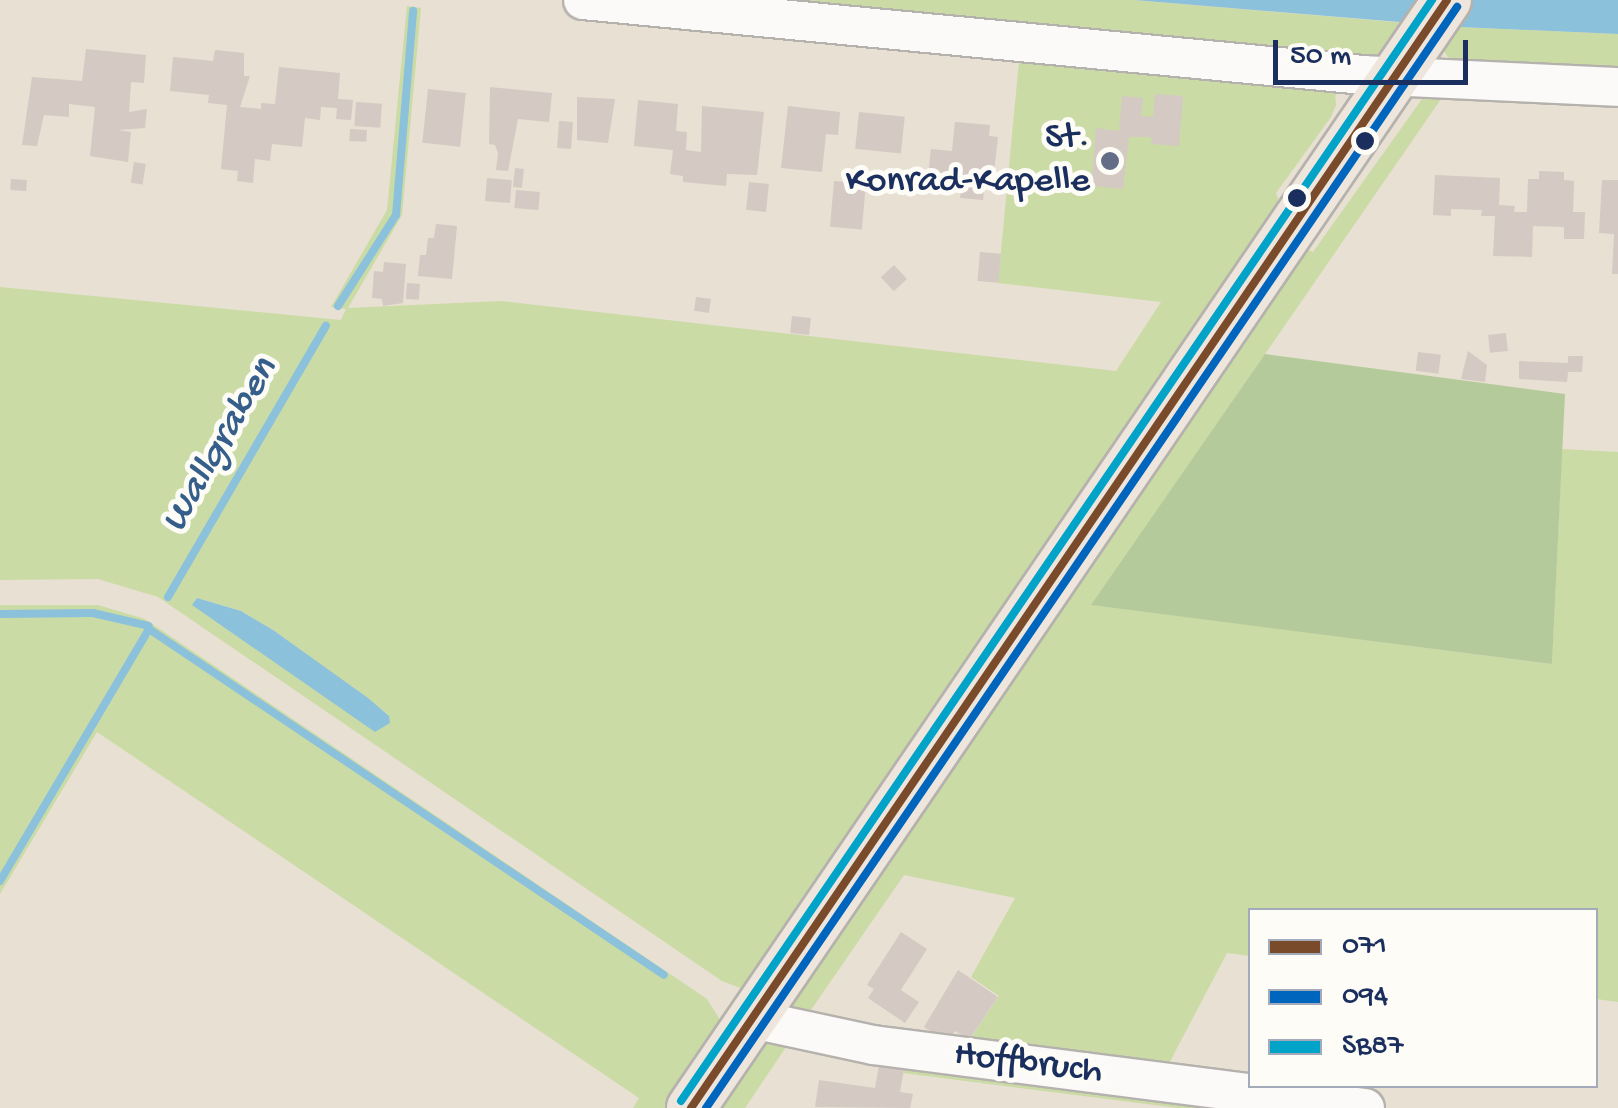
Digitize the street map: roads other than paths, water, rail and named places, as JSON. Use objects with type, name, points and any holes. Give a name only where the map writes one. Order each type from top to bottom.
[{"type":"main road","points":[[691,1108],[1447,0]]},
{"type":"street","points":[[583,0],[1394,78],[1618,86]]},
{"type":"street","name":"Hoffbruch","points":[[752,1018],[873,1045],[1365,1108]]},
{"type":"water","points":[[1134,0],[1618,0],[1618,34],[1460,27]]},
{"type":"water","points":[[197,598],[241,611],[273,630],[368,698],[389,716],[390,723],[375,732],[192,605]]},
{"type":"waterway","name":"Wallgraben","points":[[338,306],[396,215],[413,11]]},
{"type":"waterway","name":"Wallgraben","points":[[168,597],[326,326]]},
{"type":"waterway","name":"Wallgraben","points":[[0,614],[93,613],[149,626]]},
{"type":"waterway","points":[[0,881],[149,629],[664,975]]},
{"type":"place","name":"St. Konrad-Kapelle","points":[[1110,161]]}]
